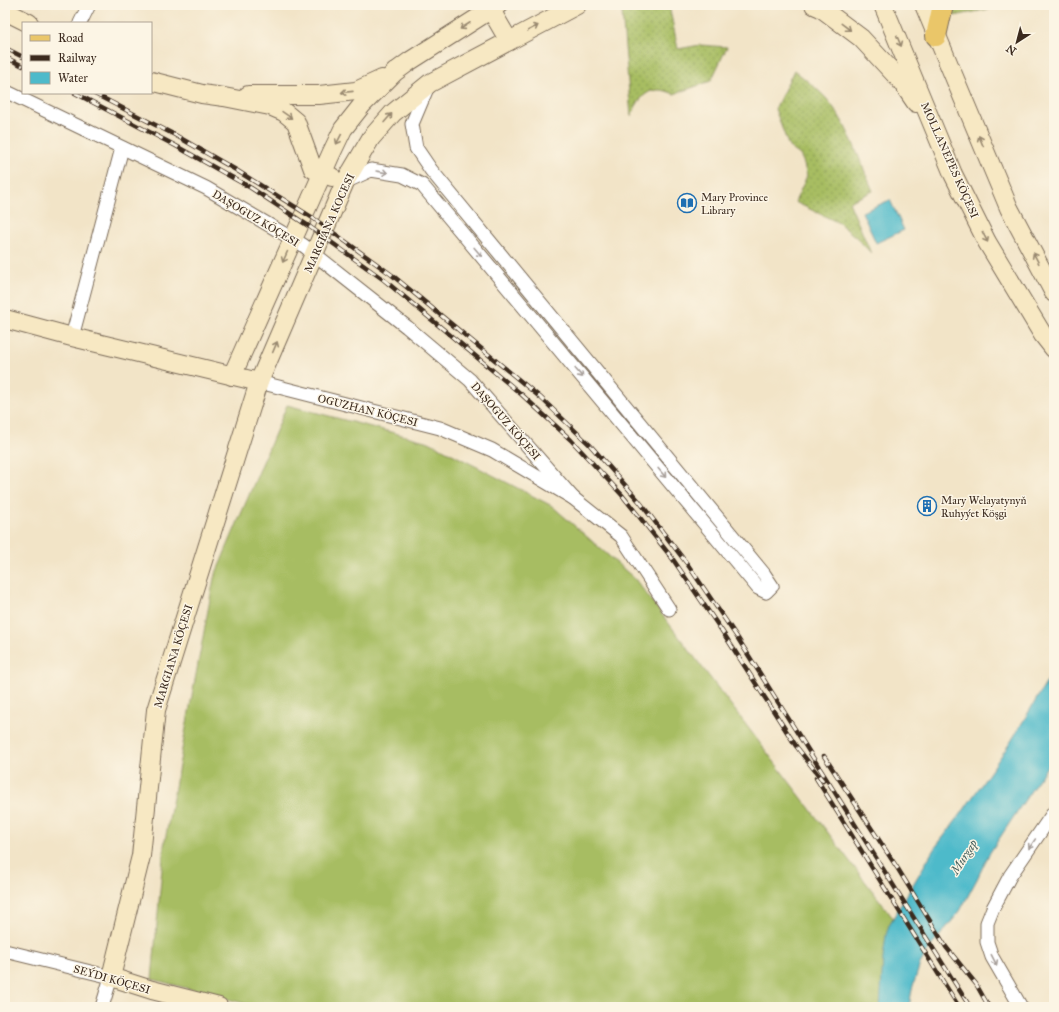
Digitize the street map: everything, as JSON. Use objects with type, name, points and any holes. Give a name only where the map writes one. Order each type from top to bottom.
[{"type":"main road","points":[[936,36],[942,5]]},
{"type":"street","points":[[80,22],[89,5]]},
{"type":"street","name":"MARGIANA KOCESI","points":[[259,382],[345,182],[371,138],[393,113],[430,83],[577,5]]},
{"type":"street","points":[[814,5],[821,8],[861,38],[901,81],[937,132]]},
{"type":"street","name":"MOLLANEPES KÖÇESI","points":[[883,5],[954,174],[987,242],[1043,334],[1054,349]]},
{"type":"street","points":[[924,5],[1009,208],[1054,293]]},
{"type":"street","points":[[224,97],[270,94],[319,95],[356,91],[395,72],[495,7],[509,41]]},
{"type":"street","points":[[5,11],[27,22]]},
{"type":"street","points":[[232,376],[322,173],[344,129],[362,105],[395,72]]},
{"type":"street","points":[[152,81],[202,94],[270,106],[284,112],[296,122],[313,169],[345,182],[371,170],[402,175],[422,185],[758,588],[766,592],[772,586],[764,574],[431,170],[416,148],[412,124],[430,83]]},
{"type":"street","name":"DAŞOGUZ KÖÇESI","points":[[5,91],[206,188],[293,239],[314,254],[407,327],[470,380],[573,498]]},
{"type":"street","points":[[72,337],[122,148]]},
{"type":"street","name":"OGUZHAN KÖÇESI","points":[[5,319],[440,428],[492,450],[573,498],[621,536],[669,609]]},
{"type":"street","points":[[564,356],[575,345]]},
{"type":"street","name":"MARGIANA KÖÇESI","points":[[102,1007],[111,977],[141,856],[156,710],[259,382]]},
{"type":"street","points":[[1021,1007],[992,957],[987,942],[987,923],[993,908],[1010,876],[1054,812]]},
{"type":"street","name":"SEÝDI KÖÇESI","points":[[5,951],[111,977],[152,990],[219,1007]]},
{"type":"green space","points":[[637,5],[669,5],[678,49],[700,45],[727,47],[711,81],[674,94],[658,90],[647,93],[642,97],[631,116],[622,12]]},
{"type":"green space","points":[[954,5],[1009,5],[954,16]]},
{"type":"green space","points":[[794,70],[827,99],[838,114],[854,146],[873,191],[849,202],[871,253],[857,238],[839,223],[795,202],[807,176],[800,155],[789,147],[775,109]]},
{"type":"green space","points":[[287,405],[429,442],[552,506],[635,579],[893,918],[889,925],[880,1007],[258,1007],[152,979],[164,846],[214,578]]},
{"type":"water","points":[[890,200],[904,230],[876,243],[862,212]]},
{"type":"water","name":"Murgap","points":[[1054,670],[1054,756],[989,854],[960,911],[928,950],[920,964],[912,989],[909,1007],[880,1007],[883,958],[889,925],[934,849],[961,814],[1010,743]]},
{"type":"railway","points":[[5,48],[22,56]]},
{"type":"railway","points":[[5,57],[22,66]]},
{"type":"railway","points":[[77,94],[176,146],[251,188],[310,227],[384,280],[521,394],[571,440],[622,495],[672,558],[722,631],[796,746],[823,781]]},
{"type":"railway","points":[[95,94],[175,135],[236,170],[313,218],[392,275],[541,398],[590,445],[639,501],[688,565],[737,637],[970,1007]]},
{"type":"railway","points":[[824,756],[898,869],[946,947],[976,984],[989,1007]]},
{"type":"railway","points":[[816,778],[959,1007]]},
{"type":"place","name":"Mary Province Library","points":[[687,203]]},
{"type":"place","name":"Mary Welayatynyň Ruhyýet Köşgi","points":[[927,506]]}]
